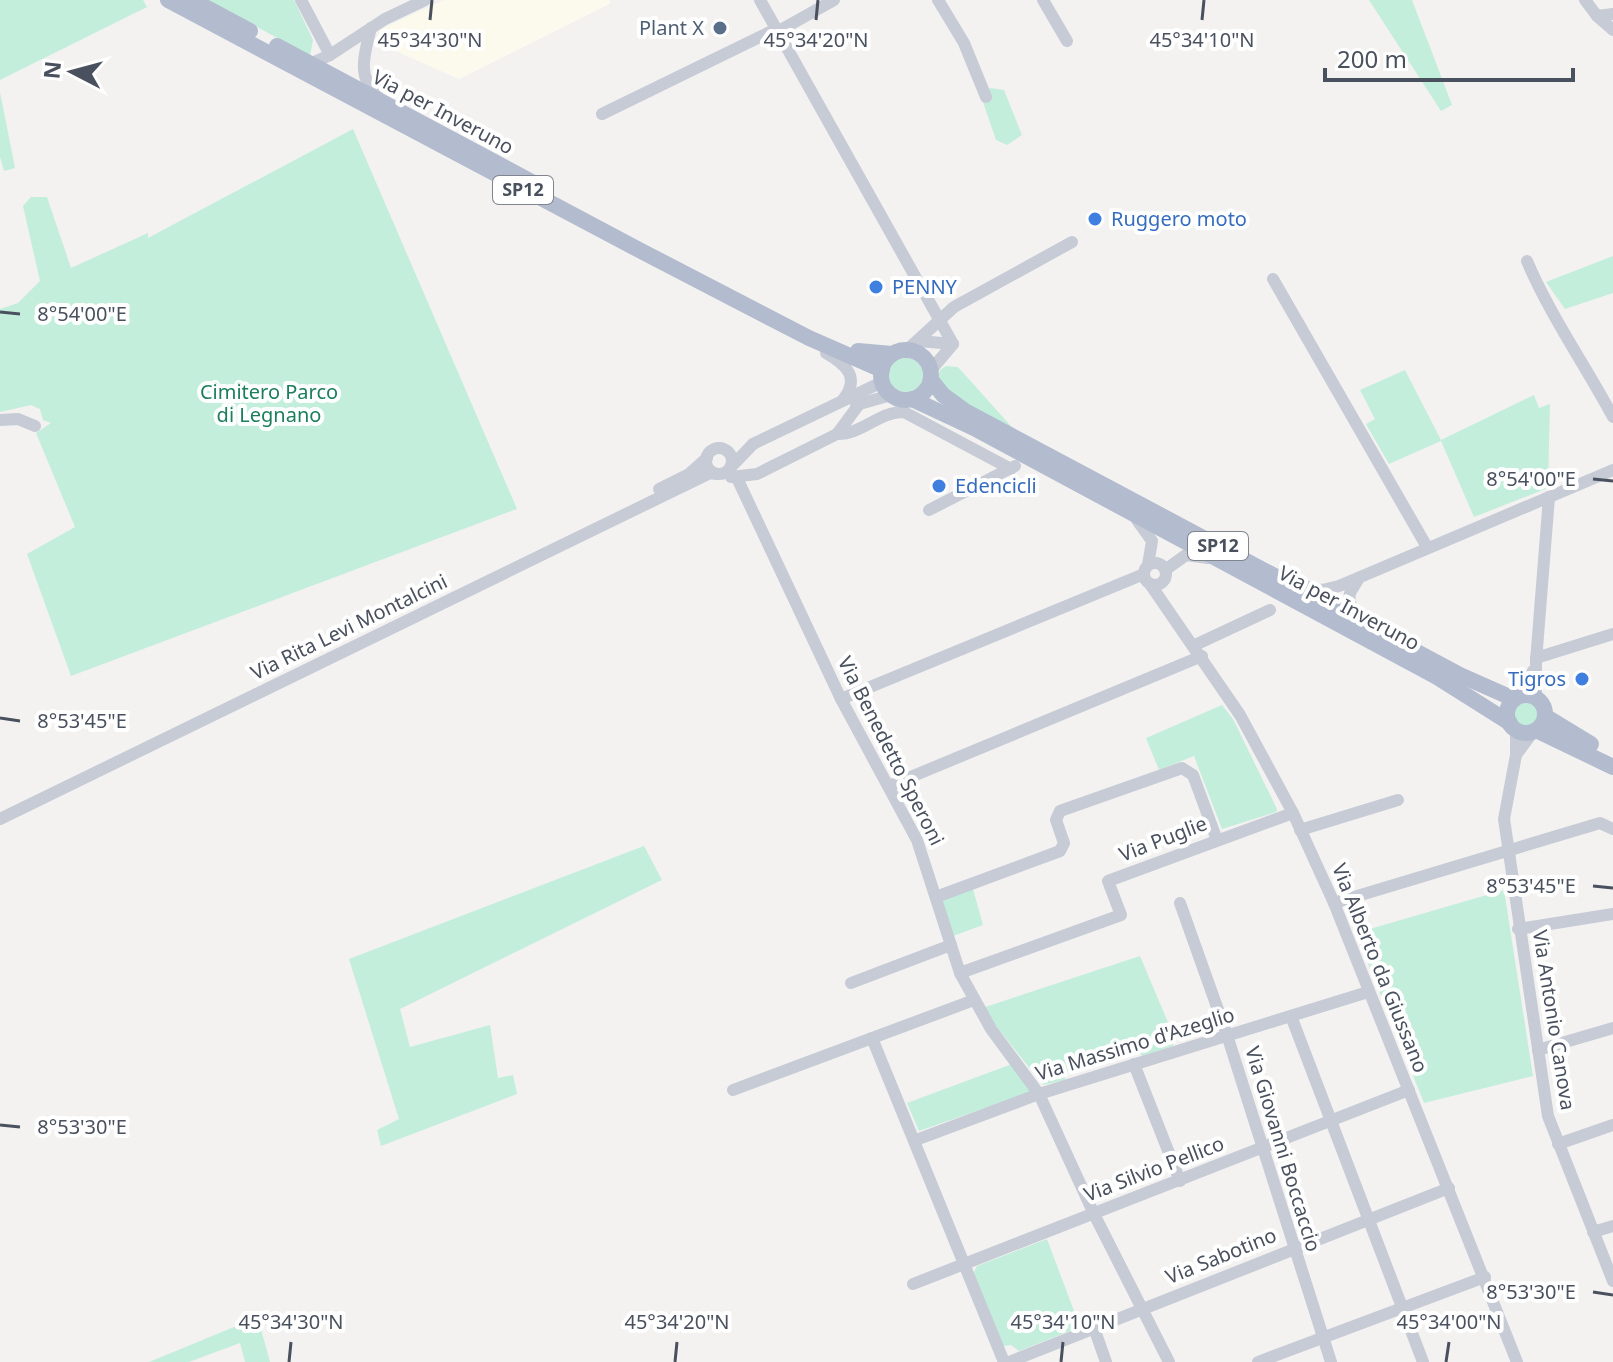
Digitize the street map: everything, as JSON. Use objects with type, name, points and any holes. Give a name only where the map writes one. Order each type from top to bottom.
[{"type":"main road","name":"Via per Inveruno","points":[[168,0],[462,158],[787,326],[912,399],[1027,457],[1528,727]]},
{"type":"main road","name":"Via per Inveruno","points":[[192,0],[819,335],[861,353],[906,348],[923,356],[943,395],[965,411],[1472,681],[1523,697]]},
{"type":"main road","points":[[885,382],[906,348]]},
{"type":"main road","points":[[912,399],[924,393],[931,375]]},
{"type":"main road","points":[[1523,697],[1544,705],[1528,727],[1507,713],[1523,697]]},
{"type":"main road","name":"SP12","points":[[1528,727],[1613,757]]},
{"type":"main road","name":"SP12","points":[[1528,727],[1613,767]]},
{"type":"street","points":[[301,0],[330,55]]},
{"type":"street","points":[[310,64],[425,0]]},
{"type":"street","points":[[760,0],[953,344]]},
{"type":"street","points":[[602,114],[834,0]]},
{"type":"street","points":[[938,0],[964,43],[986,97]]},
{"type":"street","points":[[1043,0],[1067,41]]},
{"type":"street","points":[[1585,0],[1613,30]]},
{"type":"street","points":[[1597,16],[1613,14]]},
{"type":"street","points":[[371,28],[364,57],[367,85],[508,169]]},
{"type":"street","points":[[906,348],[938,318],[1072,242]]},
{"type":"street","points":[[1527,261],[1540,292],[1555,312],[1613,417]]},
{"type":"street","points":[[1273,279],[1427,547]]},
{"type":"street","name":"Via per Inveruno","points":[[787,326],[846,364],[852,380],[842,401]]},
{"type":"street","points":[[906,348],[953,344]]},
{"type":"street","points":[[931,375],[953,344]]},
{"type":"street","name":"Via Rita Levi Montalcini","points":[[721,449],[753,444],[885,382]]},
{"type":"street","name":"Via Rita Levi Montalcini","points":[[807,419],[858,407],[885,382]]},
{"type":"street","points":[[858,407],[862,421],[876,420]]},
{"type":"street","points":[[837,434],[858,407]]},
{"type":"street","points":[[726,473],[731,456],[721,449],[711,452],[707,458],[710,470],[726,473],[757,474],[837,434],[904,412],[1011,469]]},
{"type":"street","points":[[0,420],[18,419],[35,426]]},
{"type":"street","name":"Via Rita Levi Montalcini","points":[[0,819],[710,473],[726,473],[753,444]]},
{"type":"street","points":[[929,510],[1011,469],[1027,457]]},
{"type":"street","name":"Via Rita Levi Montalcini","points":[[0,812],[552,543],[689,474],[707,458]]},
{"type":"street","points":[[1268,572],[1322,590],[1359,578],[1613,470]]},
{"type":"street","name":"Via Benedetto Speroni","points":[[726,473],[917,840],[960,973],[974,1000],[1039,1094],[1094,1214],[1169,1362]]},
{"type":"street","points":[[1523,697],[1536,661],[1549,497]]},
{"type":"street","name":"Via Alberto da Giussano","points":[[1128,512],[1145,526],[1152,541],[1154,575],[1168,608],[1240,715],[1293,813],[1334,903],[1517,1362]]},
{"type":"street","points":[[841,699],[1154,575],[1186,555],[1224,563]]},
{"type":"street","points":[[1359,578],[1350,593],[1349,603],[1372,628]]},
{"type":"street","points":[[889,786],[1199,651],[1270,610]]},
{"type":"street","points":[[1536,661],[1613,634]]},
{"type":"street","name":"Via Antonio Canova","points":[[1528,727],[1516,755],[1505,799],[1518,929],[1548,1116],[1613,1281]]},
{"type":"street","points":[[936,897],[1060,851],[1064,843],[1056,820],[1060,811],[1182,768],[1193,775],[1217,840]]},
{"type":"street","points":[[1300,830],[1398,800]]},
{"type":"street","name":"Via Puglie","points":[[960,973],[1121,915],[1108,881],[1293,813]]},
{"type":"street","points":[[1334,903],[1600,823],[1613,829]]},
{"type":"street","name":"Via Giovanni Boccaccio","points":[[1180,903],[1227,1035],[1331,1362]]},
{"type":"street","points":[[1518,929],[1612,916]]},
{"type":"street","points":[[851,983],[951,945]]},
{"type":"street","name":"Via Massimo d'Azeglio","points":[[916,1140],[1039,1094],[1368,992]]},
{"type":"street","points":[[733,1090],[974,1000]]},
{"type":"street","points":[[1291,1016],[1423,1362]]},
{"type":"street","points":[[1538,1050],[1613,1028]]},
{"type":"street","points":[[872,1038],[1007,1362]]},
{"type":"street","points":[[1134,1064],[1180,1181]]},
{"type":"street","name":"Via Silvio Pellico","points":[[913,1284],[1409,1090]]},
{"type":"street","points":[[1558,1144],[1613,1125]]},
{"type":"street","name":"Via Sabotino","points":[[1007,1362],[1449,1188]]},
{"type":"street","points":[[1593,1232],[1613,1226]]},
{"type":"street","points":[[1258,1362],[1485,1277]]},
{"type":"street","points":[[1094,1328],[1106,1362]]},
{"type":"shaded area","points":[[444,0],[609,0],[611,3],[459,79],[382,45],[379,30]]},
{"type":"green space","points":[[0,0],[143,0],[147,7],[0,80]]},
{"type":"green space","points":[[208,0],[294,0],[313,40],[310,56]]},
{"type":"green space","points":[[1369,0],[1412,0],[1452,105],[1441,111]]},
{"type":"green space","points":[[990,88],[1004,90],[1022,135],[1007,145],[996,140],[982,99]]},
{"type":"green space","points":[[0,92],[15,168],[4,171],[0,157]]},
{"type":"green space","name":"Cimitero Parco di Legnano","points":[[353,129],[517,509],[71,676],[27,554],[75,527],[36,433],[51,423],[43,420],[40,409],[31,405],[0,412],[0,309],[18,303],[40,281],[23,206],[31,197],[47,197],[71,268],[148,233],[148,238]]},
{"type":"green space","points":[[1613,256],[1613,293],[1565,309],[1546,282]]},
{"type":"green space","points":[[906,358],[918,363],[923,375],[918,387],[906,392],[894,387],[889,375],[894,363]]},
{"type":"green space","points":[[946,366],[958,367],[1019,435],[953,397],[938,379],[940,370]]},
{"type":"green space","points":[[1405,370],[1441,440],[1534,395],[1539,408],[1550,404],[1548,488],[1474,517],[1441,441],[1389,464],[1366,424],[1375,419],[1360,390]]},
{"type":"green space","points":[[1526,701],[1535,705],[1539,714],[1535,723],[1526,727],[1517,723],[1513,714],[1517,705]]},
{"type":"green space","points":[[1222,705],[1233,719],[1277,809],[1276,812],[1222,829],[1194,756],[1159,770],[1146,738]]},
{"type":"green space","points":[[644,846],[662,880],[400,1009],[410,1047],[490,1025],[498,1078],[513,1075],[517,1094],[381,1146],[377,1130],[399,1119],[349,959]]},
{"type":"green space","points":[[973,889],[983,925],[953,936],[942,901]]},
{"type":"green space","points":[[1504,890],[1533,1076],[1424,1103],[1356,933]]},
{"type":"green space","points":[[1140,956],[1175,1039],[1173,1046],[1142,1056],[1138,1051],[1065,1073],[1065,1080],[1043,1085],[982,1008]]},
{"type":"green space","points":[[1012,1064],[1031,1092],[919,1131],[907,1103]]},
{"type":"green space","points":[[1047,1239],[1080,1327],[1019,1351],[1011,1345],[1003,1346],[974,1272],[977,1266]]},
{"type":"green space","points":[[259,1322],[270,1362],[245,1362],[240,1343],[189,1362],[149,1362],[234,1327]]},
{"type":"place","name":"Plant X","points":[[720,28]]},
{"type":"place","name":"Ruggero moto","points":[[1095,219]]},
{"type":"place","name":"PENNY","points":[[876,287]]},
{"type":"place","name":"Edencicli","points":[[939,486]]},
{"type":"place","name":"Tigros","points":[[1582,679]]}]
